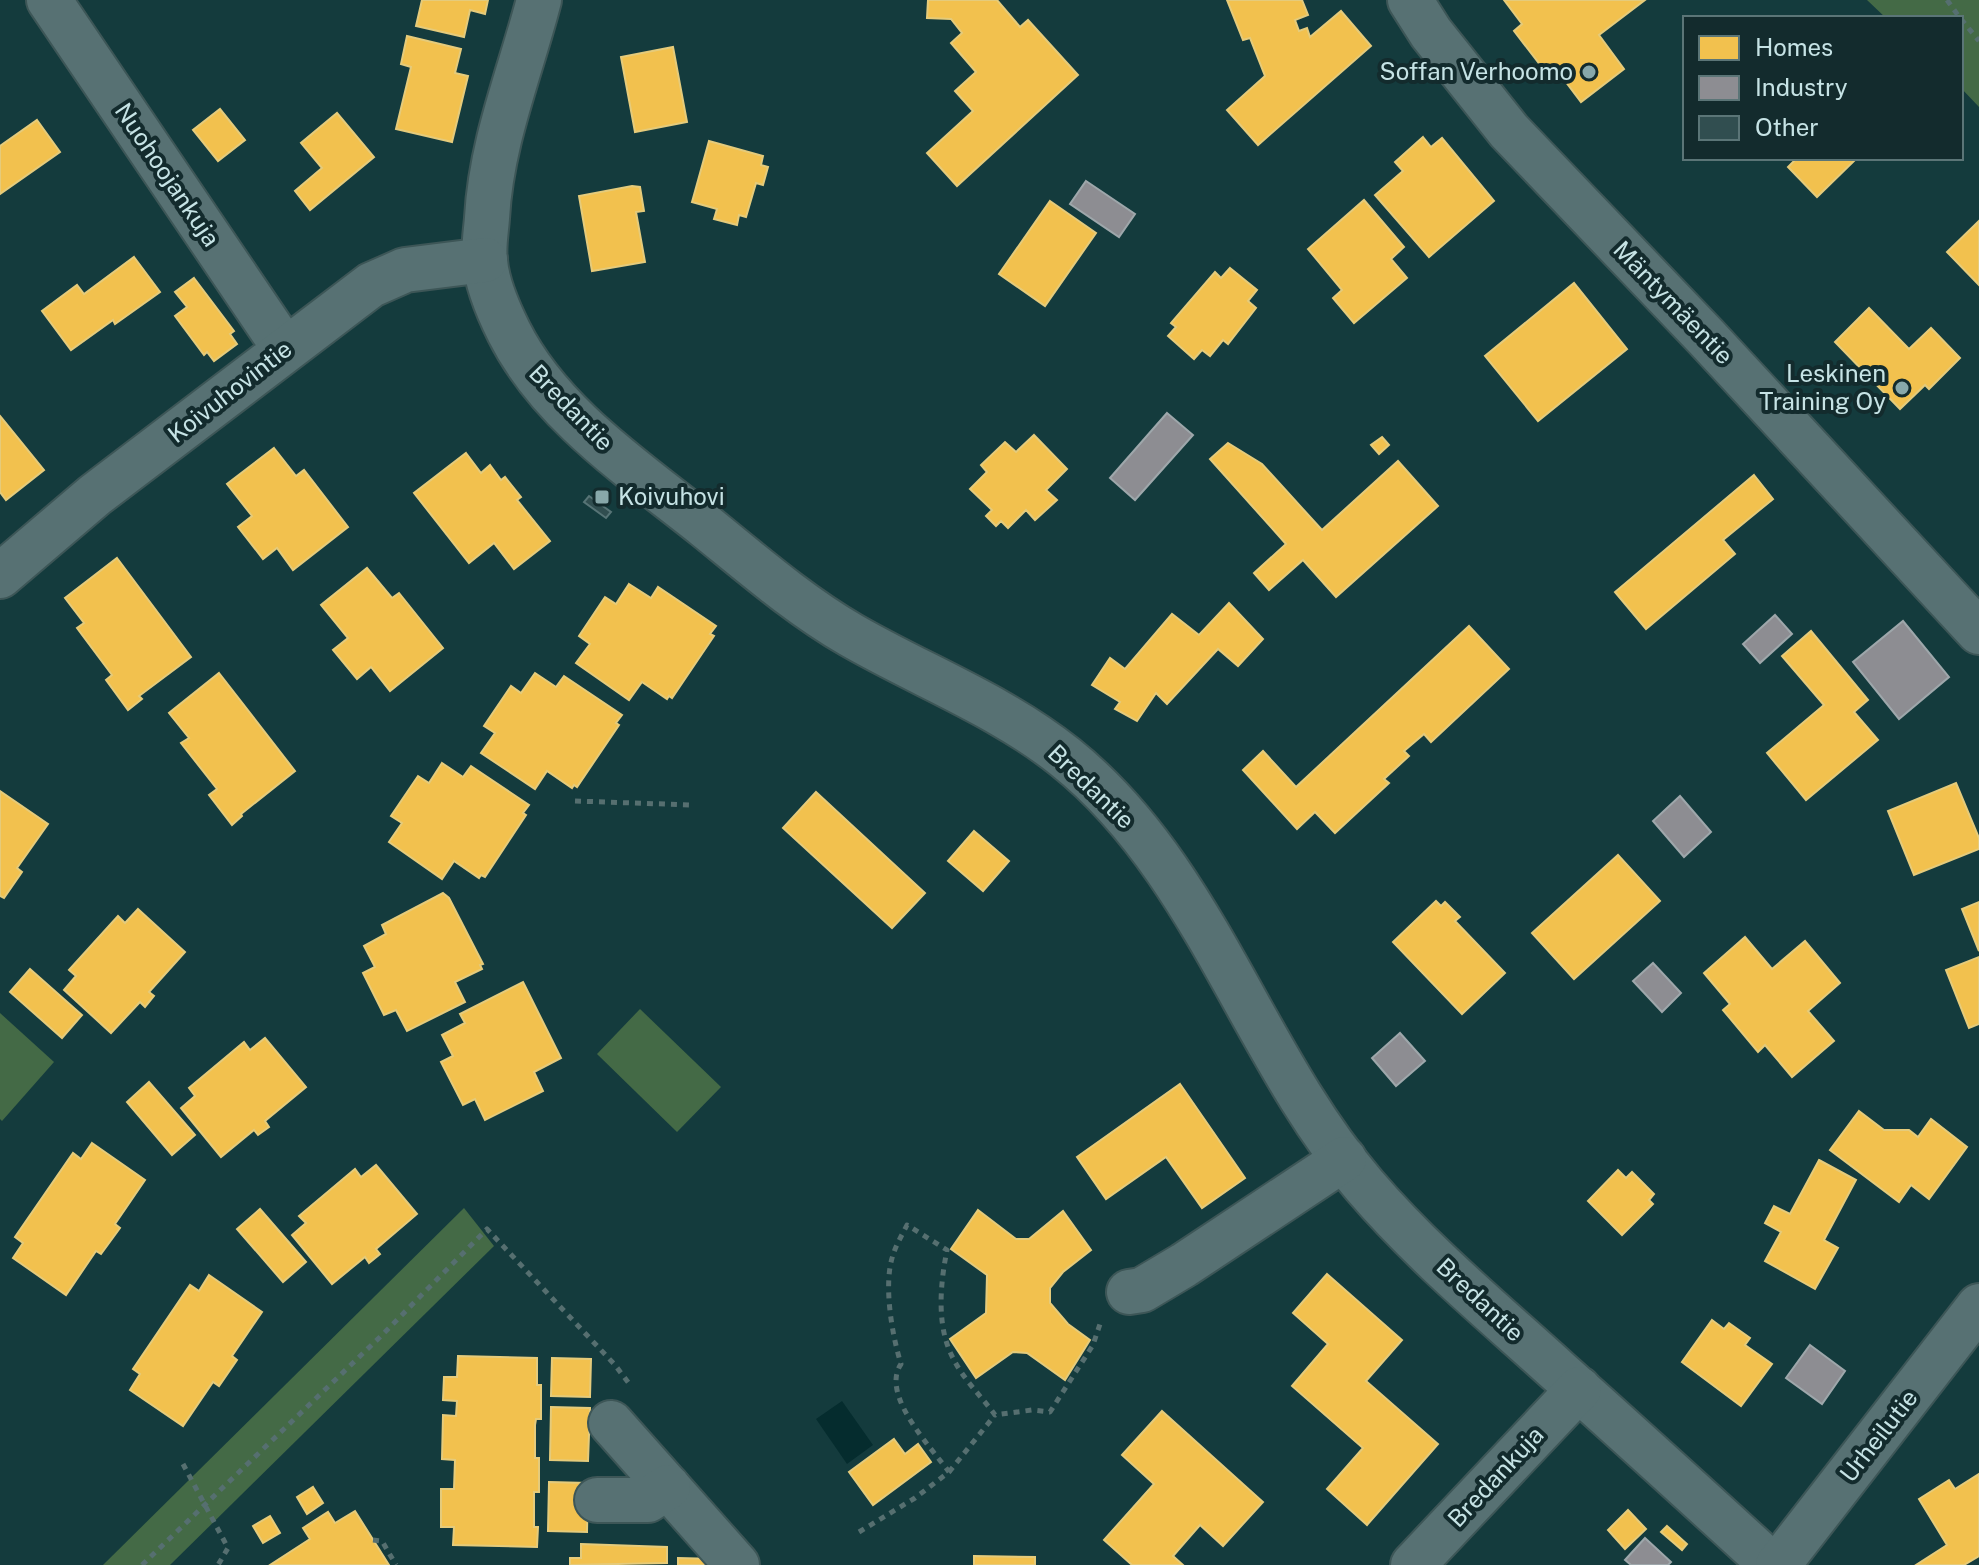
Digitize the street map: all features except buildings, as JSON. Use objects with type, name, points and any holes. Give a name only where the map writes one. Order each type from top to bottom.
[{"type":"street","name":"Nuohoojankuja","points":[[49,0],[285,349]]},
{"type":"street","name":"Bredantie","points":[[539,0],[497,136],[488,196],[485,260],[492,293],[523,358],[591,433],[778,585],[848,634],[1008,718],[1066,758],[1113,803],[1150,847],[1185,899],[1306,1105],[1366,1187],[1463,1286],[1775,1565]]},
{"type":"street","name":"Mäntymäentie","points":[[1410,0],[1431,33],[1509,131],[1717,348],[1979,632]]},
{"type":"street","name":"Koivuhovintie","points":[[0,576],[95,495],[371,285],[405,270],[485,260]]},
{"type":"street","points":[[1129,1292],[1142,1290],[1184,1265],[1344,1159]]},
{"type":"street","name":"Urheilutie","points":[[1775,1565],[1979,1306]]},
{"type":"street","name":"Bredankuja","points":[[1413,1565],[1579,1389]]},
{"type":"street","points":[[625,1410],[668,1487],[737,1565]]},
{"type":"street","points":[[597,1500],[648,1500],[668,1487]]},
{"type":"path","points":[[1963,22],[1979,41]]},
{"type":"path","points":[[575,801],[692,805]]},
{"type":"path","points":[[949,1472],[901,1406],[895,1387],[896,1371],[901,1364],[893,1338],[892,1257],[907,1225],[947,1250],[940,1284],[945,1336],[953,1360],[995,1415]]},
{"type":"path","points":[[142,1565],[380,1337],[487,1229],[615,1365],[625,1410]]},
{"type":"path","points":[[859,1532],[915,1498],[949,1472],[995,1415],[1032,1410],[1050,1412],[1093,1345],[1100,1324]]},
{"type":"path","points":[[183,1464],[228,1548],[218,1565]]},
{"type":"path","points":[[373,1540],[382,1541],[396,1565]]},
{"type":"green space","points":[[1867,0],[1979,0],[1979,107],[1963,90],[1963,16],[1884,16]]},
{"type":"green space","points":[[640,1009],[721,1087],[677,1132],[597,1054]]},
{"type":"green space","points":[[0,1013],[54,1062],[2,1121],[0,1119]]},
{"type":"green space","points":[[464,1208],[494,1246],[170,1565],[103,1565]]},
{"type":"water","points":[[842,1401],[873,1445],[847,1464],[816,1419]]},
{"type":"place","name":"Soffan Verhoomo","points":[[1589,72]]},
{"type":"place","name":"Leskinen Training Oy","points":[[1902,388]]},
{"type":"place","name":"Koivuhovi","points":[[602,497]]}]
